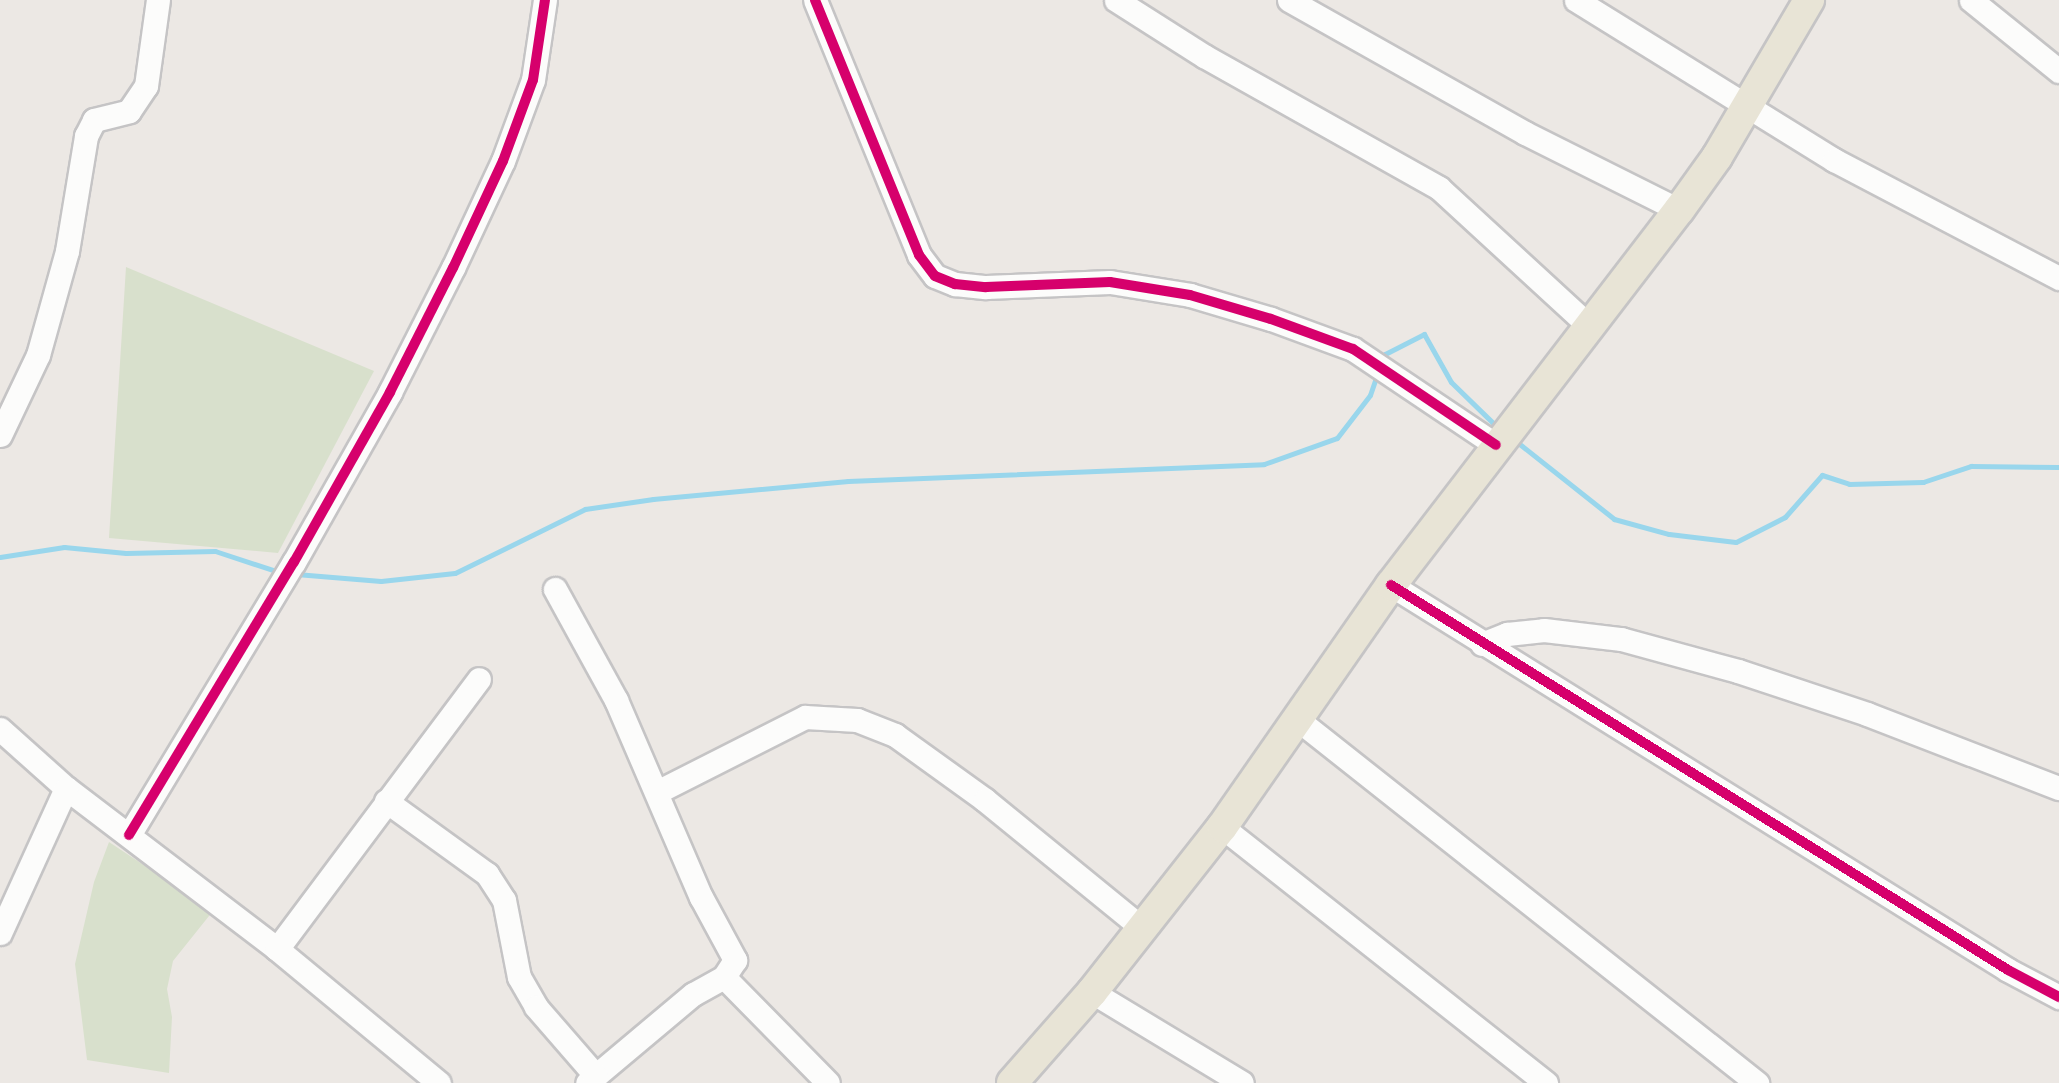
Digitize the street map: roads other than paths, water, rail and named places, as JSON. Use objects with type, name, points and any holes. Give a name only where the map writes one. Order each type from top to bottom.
[{"type":"main road","points":[[1012,1083],[1092,992],[1222,827],[1391,585],[1679,210],[1717,157],[1809,0]]},
{"type":"street","points":[[0,435],[38,355],[67,251],[86,136],[94,120],[129,111],[146,86],[158,0]]},
{"type":"street","points":[[129,835],[275,589],[294,562],[390,392],[503,161],[533,80],[545,0]]},
{"type":"street","points":[[815,0],[919,255],[935,276],[955,284],[986,288],[1110,282],[1190,295],[1353,349],[1396,375],[1496,445]]},
{"type":"street","points":[[1116,0],[1204,56],[1439,188],[1589,326]]},
{"type":"street","points":[[1289,0],[1525,133],[1679,210]]},
{"type":"street","points":[[1576,0],[1834,160],[2059,278]]},
{"type":"street","points":[[1971,0],[2059,71]]},
{"type":"street","points":[[1391,585],[2008,970],[2059,997]]},
{"type":"street","points":[[387,801],[486,874],[504,900],[519,977],[536,1007],[591,1079],[693,994],[724,977],[735,960],[702,898],[616,700],[555,589]]},
{"type":"street","points":[[1482,644],[1507,634],[1544,630],[1621,639],[1738,671],[1841,706],[1992,758],[2059,788]]},
{"type":"street","points":[[277,948],[479,679]]},
{"type":"street","points":[[657,792],[805,717],[857,720],[895,735],[951,776],[1143,929]]},
{"type":"street","points":[[1297,719],[1757,1083]]},
{"type":"street","points":[[0,729],[66,788],[277,948],[439,1083]]},
{"type":"street","points":[[0,933],[66,788]]},
{"type":"street","points":[[1222,827],[1546,1083]]},
{"type":"street","points":[[724,977],[828,1083]]},
{"type":"street","points":[[1092,992],[1241,1083]]},
{"type":"waterway","points":[[1382,363],[1385,354],[1424,334],[1451,382],[1494,424]]},
{"type":"waterway","points":[[296,574],[381,581],[455,573],[585,509],[653,499],[848,481],[1264,464],[1337,438],[1370,395],[1378,372]]},
{"type":"waterway","points":[[1517,442],[1614,519],[1669,534],[1736,542],[1785,517],[1822,475],[1849,484],[1923,482],[1971,466],[2059,467]]},
{"type":"waterway","points":[[0,557],[64,547],[126,553],[215,551],[279,572]]}]
